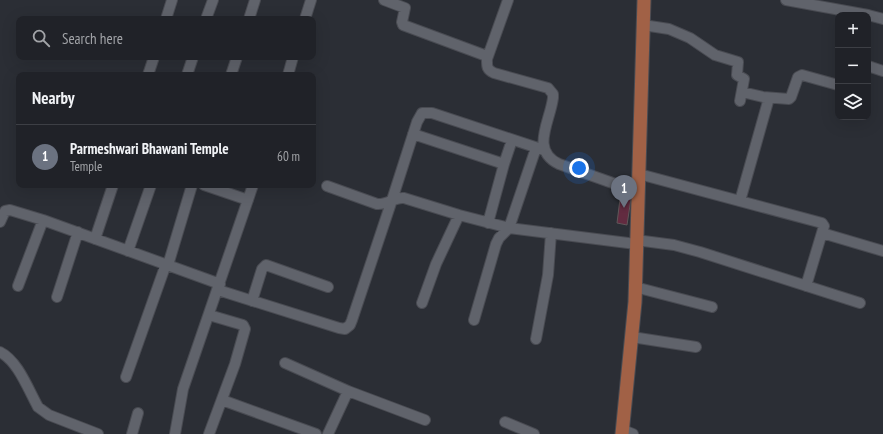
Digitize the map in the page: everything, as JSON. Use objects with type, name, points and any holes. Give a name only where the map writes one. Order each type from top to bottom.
[{"type":"main road","points":[[626,433],[635,287],[644,0]]},
{"type":"street","points":[[167,16],[172,0]]},
{"type":"street","points":[[207,16],[213,0]]},
{"type":"street","points":[[250,16],[255,0]]},
{"type":"street","points":[[306,16],[311,0]]},
{"type":"street","points":[[384,0],[405,8],[402,22],[403,25],[484,55],[487,59]]},
{"type":"street","points":[[474,320],[496,244],[499,238],[509,228],[540,149],[553,94],[543,86],[490,71],[486,67],[487,59],[508,0]]},
{"type":"street","points":[[786,0],[848,12]]},
{"type":"street","points":[[871,17],[883,19]]},
{"type":"street","points":[[643,25],[669,28],[690,38],[715,55],[738,62],[737,75],[744,79],[741,96],[790,99],[798,77],[801,75],[835,84]]},
{"type":"street","points":[[149,72],[153,60]]},
{"type":"street","points":[[188,72],[192,60]]},
{"type":"street","points":[[232,72],[235,60]]},
{"type":"street","points":[[289,72],[292,60]]},
{"type":"street","points":[[871,67],[883,71]]},
{"type":"street","points":[[740,200],[769,98]]},
{"type":"street","points":[[0,222],[4,212],[3,209],[43,220],[167,265],[252,301],[345,329],[352,320],[419,116],[422,113],[426,112],[540,149],[552,161],[638,192]]},
{"type":"street","points":[[413,134],[504,164]]},
{"type":"street","points":[[488,223],[512,140]]},
{"type":"street","points":[[638,174],[820,222],[824,225],[806,286]]},
{"type":"street","points":[[327,186],[377,204],[382,204],[398,197],[404,198],[459,215],[509,228],[674,245],[860,303]]},
{"type":"street","points":[[95,239],[112,188]]},
{"type":"street","points":[[128,252],[150,188]]},
{"type":"street","points":[[126,377],[167,265],[191,188]]},
{"type":"street","points":[[213,188],[248,200]]},
{"type":"street","points":[[175,434],[183,389],[252,188]]},
{"type":"street","points":[[422,303],[436,264],[459,215]]},
{"type":"street","points":[[18,286],[43,220]]},
{"type":"street","points":[[57,297],[78,232]]},
{"type":"street","points":[[536,339],[548,274],[551,233]]},
{"type":"street","points":[[822,233],[883,251]]},
{"type":"street","points":[[252,301],[262,269],[266,265],[328,287]]},
{"type":"street","points":[[635,287],[712,307]]},
{"type":"street","points":[[209,315],[243,325],[245,327],[235,364],[209,434]]},
{"type":"street","points":[[632,337],[696,347]]},
{"type":"street","points":[[0,352],[10,358],[14,363],[38,407],[42,411],[98,434]]},
{"type":"street","points":[[285,363],[348,391],[425,420]]},
{"type":"street","points":[[328,434],[348,391]]},
{"type":"street","points":[[222,400],[316,434]]},
{"type":"street","points":[[132,434],[138,413]]},
{"type":"street","points":[[505,422],[534,434]]},
{"type":"building","points":[[621,191],[632,192],[627,225],[617,223]]},
{"type":"place","name":"Parmeshwari Bhawani Temple","points":[[624,208]]}]
